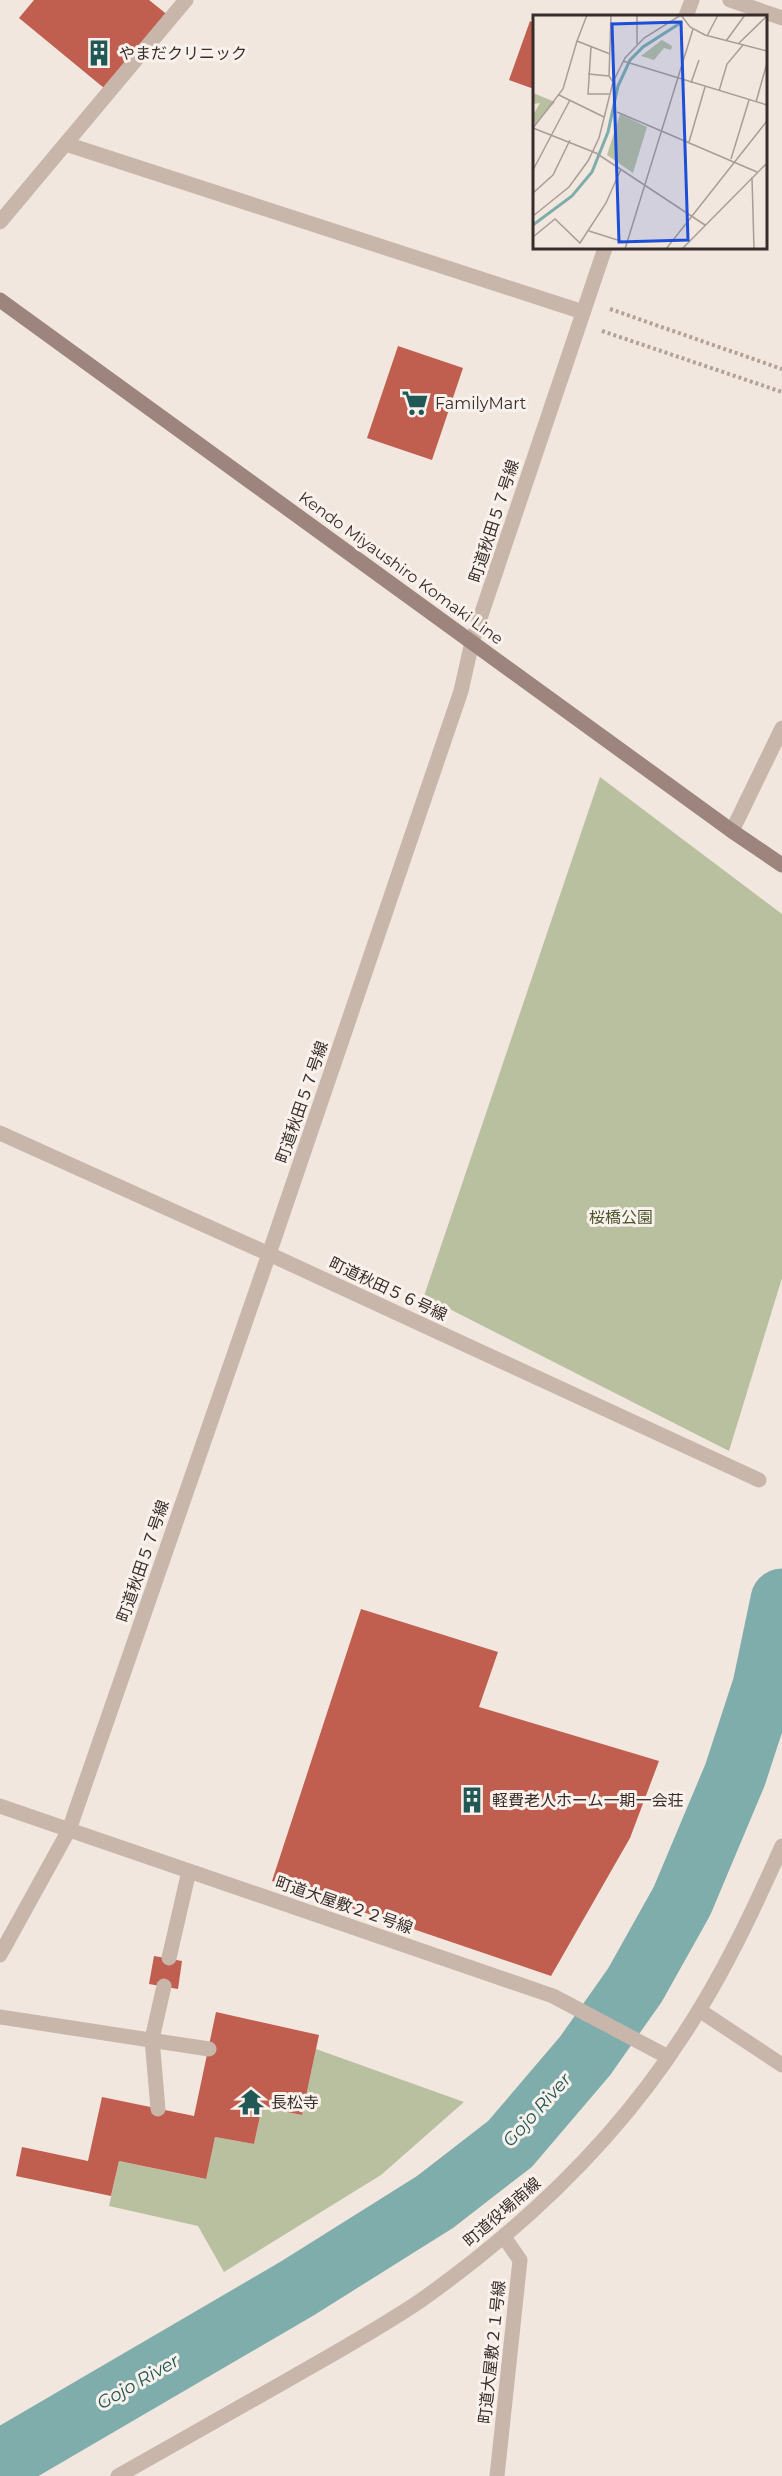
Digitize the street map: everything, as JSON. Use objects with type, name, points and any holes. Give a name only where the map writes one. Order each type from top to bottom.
[{"type":"main road","name":"Kendo Miyaushiro Komaki Line","points":[[0,300],[782,865]]},
{"type":"street","points":[[0,222],[186,0]]},
{"type":"street","points":[[686,15],[692,0]]},
{"type":"street","points":[[730,0],[782,18]]},
{"type":"street","points":[[66,144],[583,312]]},
{"type":"street","name":"町道秋田５７号線","points":[[0,1955],[69,1830],[461,691],[472,642],[605,249]]},
{"type":"street","points":[[732,831],[782,728]]},
{"type":"street","name":"町道秋田５６号線","points":[[0,1133],[269,1254],[759,1480]]},
{"type":"street","name":"町道大屋敷２２号線","points":[[0,1806],[553,1996],[668,2057]]},
{"type":"street","name":"町道役場南線","points":[[118,2476],[369,2333],[417,2302],[504,2237],[551,2195],[622,2117],[668,2057],[699,2010],[730,1955],[782,1846]]},
{"type":"street","points":[[170,1958],[189,1871]]},
{"type":"street","points":[[158,2109],[152,2039],[164,1986]]},
{"type":"street","points":[[699,2010],[782,2065]]},
{"type":"street","points":[[0,2017],[209,2049]]},
{"type":"street","name":"町道大屋敷２１号線","points":[[497,2476],[520,2260],[504,2237]]},
{"type":"path","points":[[583,312],[782,369]]},
{"type":"path","points":[[583,312],[782,392]]},
{"type":"green space","name":"桜橋公園","points":[[600,777],[782,914],[782,1278],[729,1451],[424,1296]]},
{"type":"green space","points":[[316,2049],[464,2102],[381,2175],[224,2272],[198,2226],[109,2206],[119,2161],[205,2179],[215,2137],[254,2144],[262,2107],[302,2115]]},
{"type":"building","name":"やまだクリニック","points":[[34,0],[149,0],[169,16],[104,88],[19,18]]},
{"type":"building","points":[[530,21],[533,22],[533,89],[509,80]]},
{"type":"building","name":"FamilyMart","points":[[398,346],[463,368],[432,460],[367,438]]},
{"type":"building","name":"軽費老人ホーム一期一会荘","points":[[361,1609],[498,1652],[479,1707],[659,1761],[630,1838],[551,1976],[272,1881]]},
{"type":"building","points":[[154,1956],[182,1961],[178,1989],[149,1984]]},
{"type":"building","name":"長松寺","points":[[216,2012],[319,2035],[302,2115],[262,2107],[254,2144],[215,2137],[206,2179],[119,2161],[111,2196],[16,2176],[22,2147],[88,2161],[102,2097],[194,2116]]},
{"type":"waterway","name":"Gojo River","points":[[0,2462],[298,2288],[435,2202],[510,2144],[585,2056],[635,1985],[682,1901],[735,1775],[764,1686],[782,1600]]},
{"type":"place","name":"やまだクリニック","points":[[99,53]]},
{"type":"place","name":"FamilyMart","points":[[415,403]]},
{"type":"place","name":"軽費老人ホーム一期一会荘","points":[[472,1800]]},
{"type":"place","name":"長松寺","points":[[251,2102]]}]
